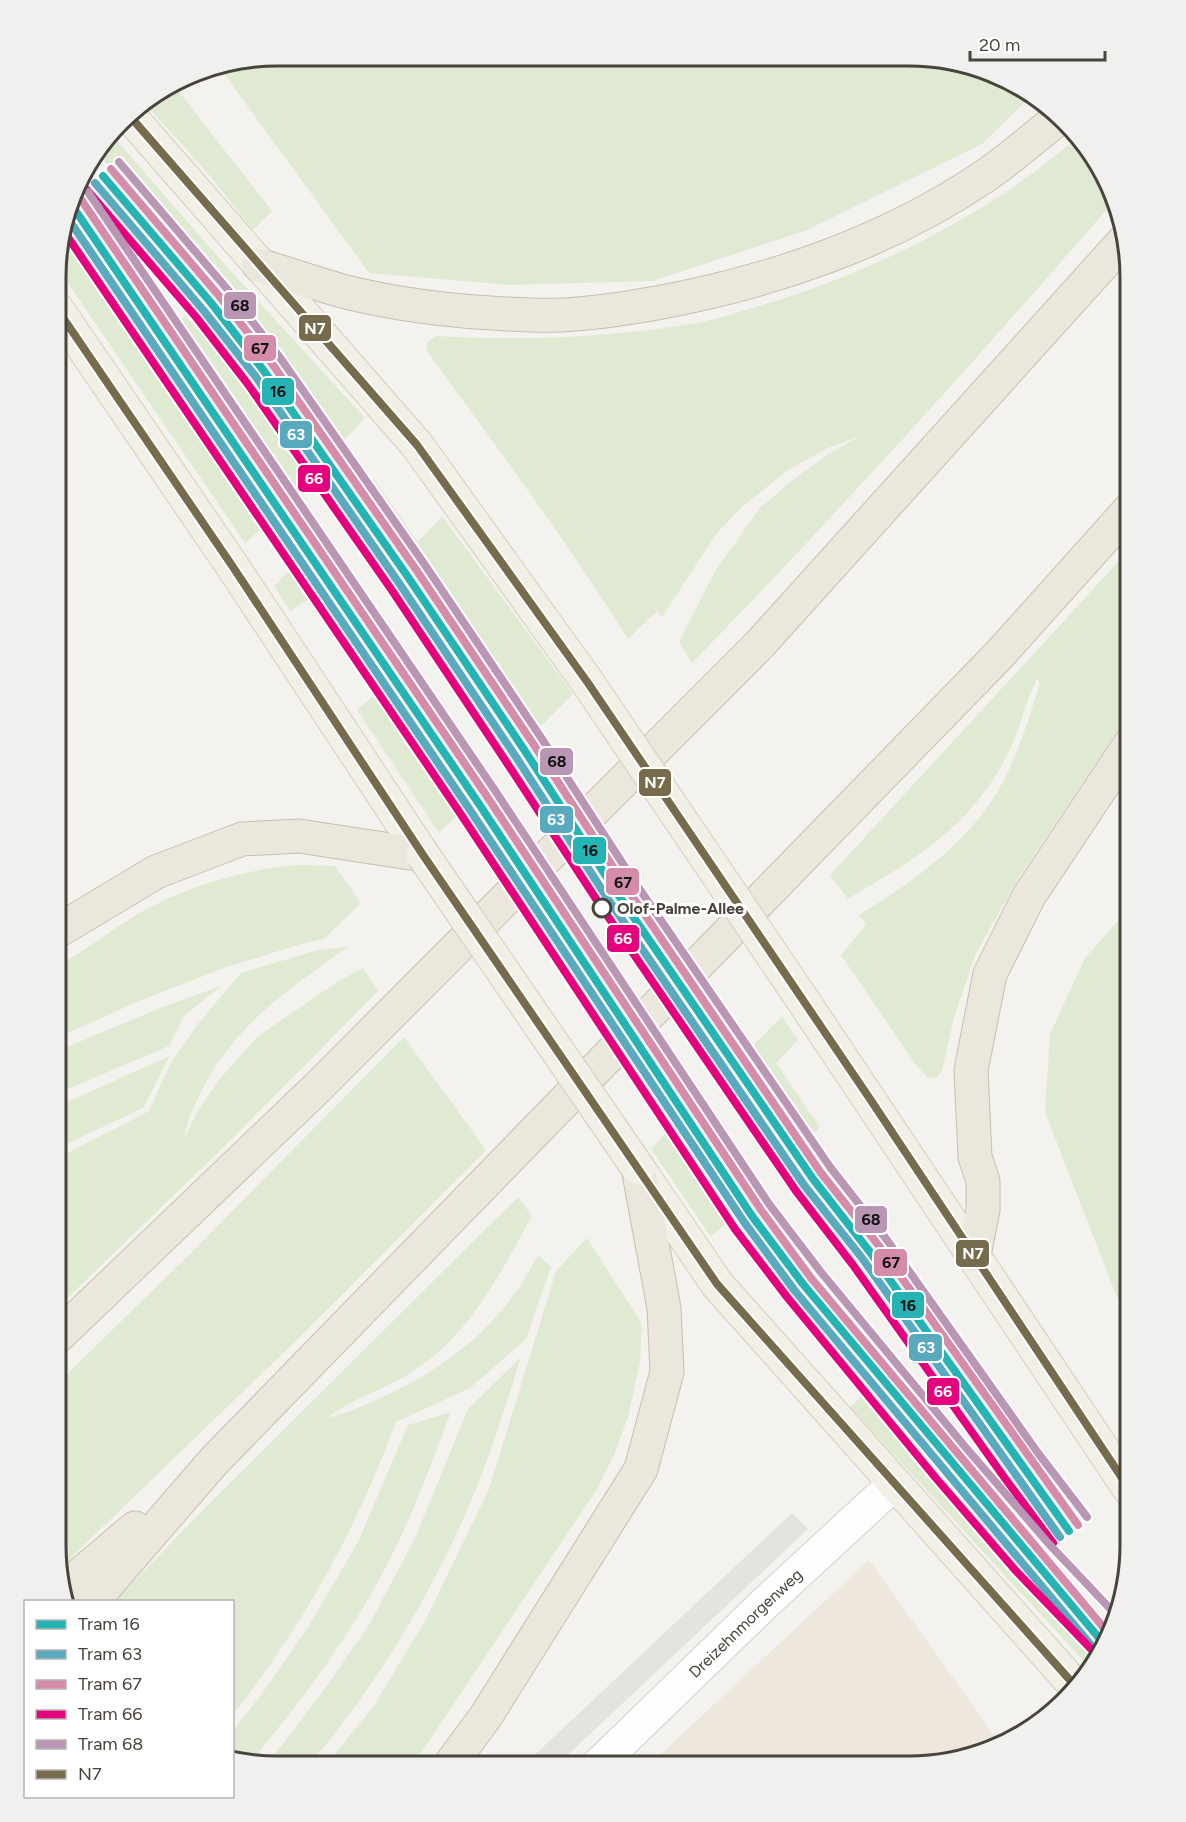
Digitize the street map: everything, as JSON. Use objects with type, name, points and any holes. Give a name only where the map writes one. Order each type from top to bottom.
[{"type":"highway","points":[[259,265],[347,292],[412,305],[533,316],[611,311],[686,297],[759,279],[832,255],[909,220],[985,176],[1053,123]]},
{"type":"highway","points":[[66,1329],[316,1089],[760,644],[1118,249]]},
{"type":"highway","points":[[94,1600],[214,1461],[1000,654],[1120,520]]},
{"type":"highway","points":[[974,1255],[982,1209],[983,1181],[975,1157],[971,1070],[990,974],[1029,896],[1120,759]]},
{"type":"highway","points":[[66,926],[156,872],[242,839],[299,836],[423,855]]},
{"type":"highway","points":[[457,1756],[486,1716],[640,1469],[667,1372],[664,1308],[638,1168]]},
{"type":"highway","points":[[66,1341],[155,1244]]},
{"type":"highway","points":[[70,1583],[214,1461]]},
{"type":"main road","points":[[135,121],[417,445],[588,683],[1120,1475]]},
{"type":"main road","points":[[66,322],[233,567],[423,855],[717,1284],[1071,1681]]},
{"type":"street","name":"Dreizehnmorgenweg","points":[[607,1756],[762,1606],[894,1484]]},
{"type":"shaded area","points":[[792,1513],[808,1529],[567,1756],[534,1756]]},
{"type":"shaded area","points":[[869,1560],[995,1737],[964,1749],[923,1756],[659,1756]]},
{"type":"green space","points":[[263,66],[923,66],[977,77],[1015,94],[1025,102],[982,144],[807,230],[653,281],[509,285],[369,273],[223,73]]},
{"type":"green space","points":[[178,91],[272,211],[253,230],[206,171],[149,109]]},
{"type":"green space","points":[[116,140],[228,268],[365,418],[334,451],[203,281],[103,159]]},
{"type":"green space","points":[[1072,143],[1092,171],[1108,208],[907,434],[692,663],[679,642],[715,571],[760,508],[828,454],[863,435],[828,448],[788,470],[743,506],[717,533],[662,617],[657,611],[628,639],[555,529],[427,351],[427,342],[436,336],[532,338],[595,335],[658,329],[729,315],[823,285],[892,256],[959,221],[1022,181]]},
{"type":"green space","points":[[72,226],[273,519],[245,543],[66,280],[66,263]]},
{"type":"green space","points":[[185,316],[228,357],[318,470],[287,500],[171,327]]},
{"type":"green space","points":[[374,479],[418,542],[442,516],[573,694],[529,738],[363,493]]},
{"type":"green space","points":[[1120,560],[1120,727],[1018,879],[976,953],[953,1021],[942,1071],[937,1077],[928,1078],[916,1065],[841,955],[866,925],[859,915],[902,887],[942,856],[977,820],[992,800],[1005,778],[1020,743],[1040,683],[1037,679],[1015,739],[997,774],[962,818],[921,853],[848,899],[830,875]]},
{"type":"green space","points":[[298,562],[466,807],[439,833],[357,710],[374,695],[307,600],[290,611],[274,586]]},
{"type":"green space","points":[[335,866],[361,903],[324,939],[224,968],[139,1001],[66,1034],[66,961],[138,914],[176,895],[237,875],[279,867]]},
{"type":"green space","points":[[1120,918],[1120,1305],[1045,1112],[1050,1034],[1085,958]]},
{"type":"green space","points":[[348,947],[285,993],[247,1027],[215,1068],[201,1092],[184,1139],[199,1109],[218,1081],[257,1037],[337,982],[363,968],[378,991],[239,1132],[66,1299],[66,1154],[149,1111],[171,1062],[197,1025],[241,973],[318,950]]},
{"type":"green space","points":[[221,986],[184,1016],[169,1046],[66,1090],[67,1047],[160,1008]]},
{"type":"green space","points":[[782,1016],[798,1040],[776,1063],[820,1127],[802,1145],[742,1057]]},
{"type":"green space","points":[[404,1037],[486,1150],[302,1335],[66,1562],[66,1375],[190,1254]]},
{"type":"green space","points":[[170,1056],[143,1108],[66,1144],[66,1103]]},
{"type":"green space","points":[[677,1121],[736,1213],[711,1237],[651,1149]]},
{"type":"green space","points":[[518,1197],[532,1216],[507,1262],[479,1306],[463,1326],[446,1345],[404,1377],[355,1401],[327,1418],[365,1405],[406,1386],[459,1352],[504,1307],[520,1286],[538,1255],[551,1267],[526,1339],[470,1388],[396,1422],[364,1501],[326,1575],[283,1646],[234,1714],[234,1600],[116,1600],[204,1509]]},
{"type":"green space","points":[[587,1238],[642,1324],[640,1362],[628,1417],[614,1455],[597,1489],[419,1756],[333,1756],[373,1707],[425,1621],[489,1489],[556,1271]]},
{"type":"green space","points":[[521,1357],[491,1449],[457,1534],[390,1655],[365,1693],[316,1756],[272,1756],[329,1683],[370,1623],[415,1538],[468,1409]]},
{"type":"green space","points":[[871,1388],[1093,1649],[1084,1662],[850,1407]]},
{"type":"green space","points":[[451,1412],[408,1521],[377,1584],[328,1663],[256,1755],[234,1752],[234,1729],[261,1695],[307,1629],[358,1542],[408,1425]]},
{"type":"tram line","name":"68","points":[[119,162],[228,290],[281,359],[425,565],[634,881],[830,1167],[887,1240],[1038,1453],[1087,1517]]},
{"type":"tram line","name":"67","points":[[111,169],[220,297],[273,365],[417,571],[626,887],[821,1173],[879,1246],[1078,1525]]},
{"type":"tram line","name":"16","points":[[103,176],[212,304],[264,371],[408,577],[617,893],[813,1179],[870,1252],[1069,1531]]},
{"type":"tram line","name":"63","points":[[95,183],[204,311],[256,377],[399,583],[608,899],[804,1185],[862,1258],[1060,1537]]},
{"type":"tram line","name":"66","points":[[87,190],[196,317],[247,383],[391,589],[600,905],[796,1191],[853,1265],[1053,1543]]},
{"type":"tram line","name":"68","points":[[88,192],[494,789],[769,1204],[820,1271],[967,1449],[1048,1543],[1110,1609]]},
{"type":"tram line","name":"67","points":[[81,199],[486,795],[761,1210],[811,1278],[1103,1627]]},
{"type":"tram line","name":"16","points":[[76,212],[477,801],[752,1216],[803,1284],[1098,1637]]},
{"type":"tram line","name":"63","points":[[72,225],[468,807],[744,1222],[795,1291],[1093,1648]]},
{"type":"tram line","name":"66","points":[[69,239],[460,813],[735,1229],[787,1297],[935,1477],[1016,1571],[1092,1650]]},
{"type":"transit line","name":"N7","points":[[135,121],[417,445],[588,683],[868,1096],[1120,1475]]},
{"type":"transit line","name":"N7","points":[[66,322],[233,567],[423,855],[717,1284],[1071,1681]]},
{"type":"place","name":"Olof-Palme-Allee","points":[[602,908]]}]
